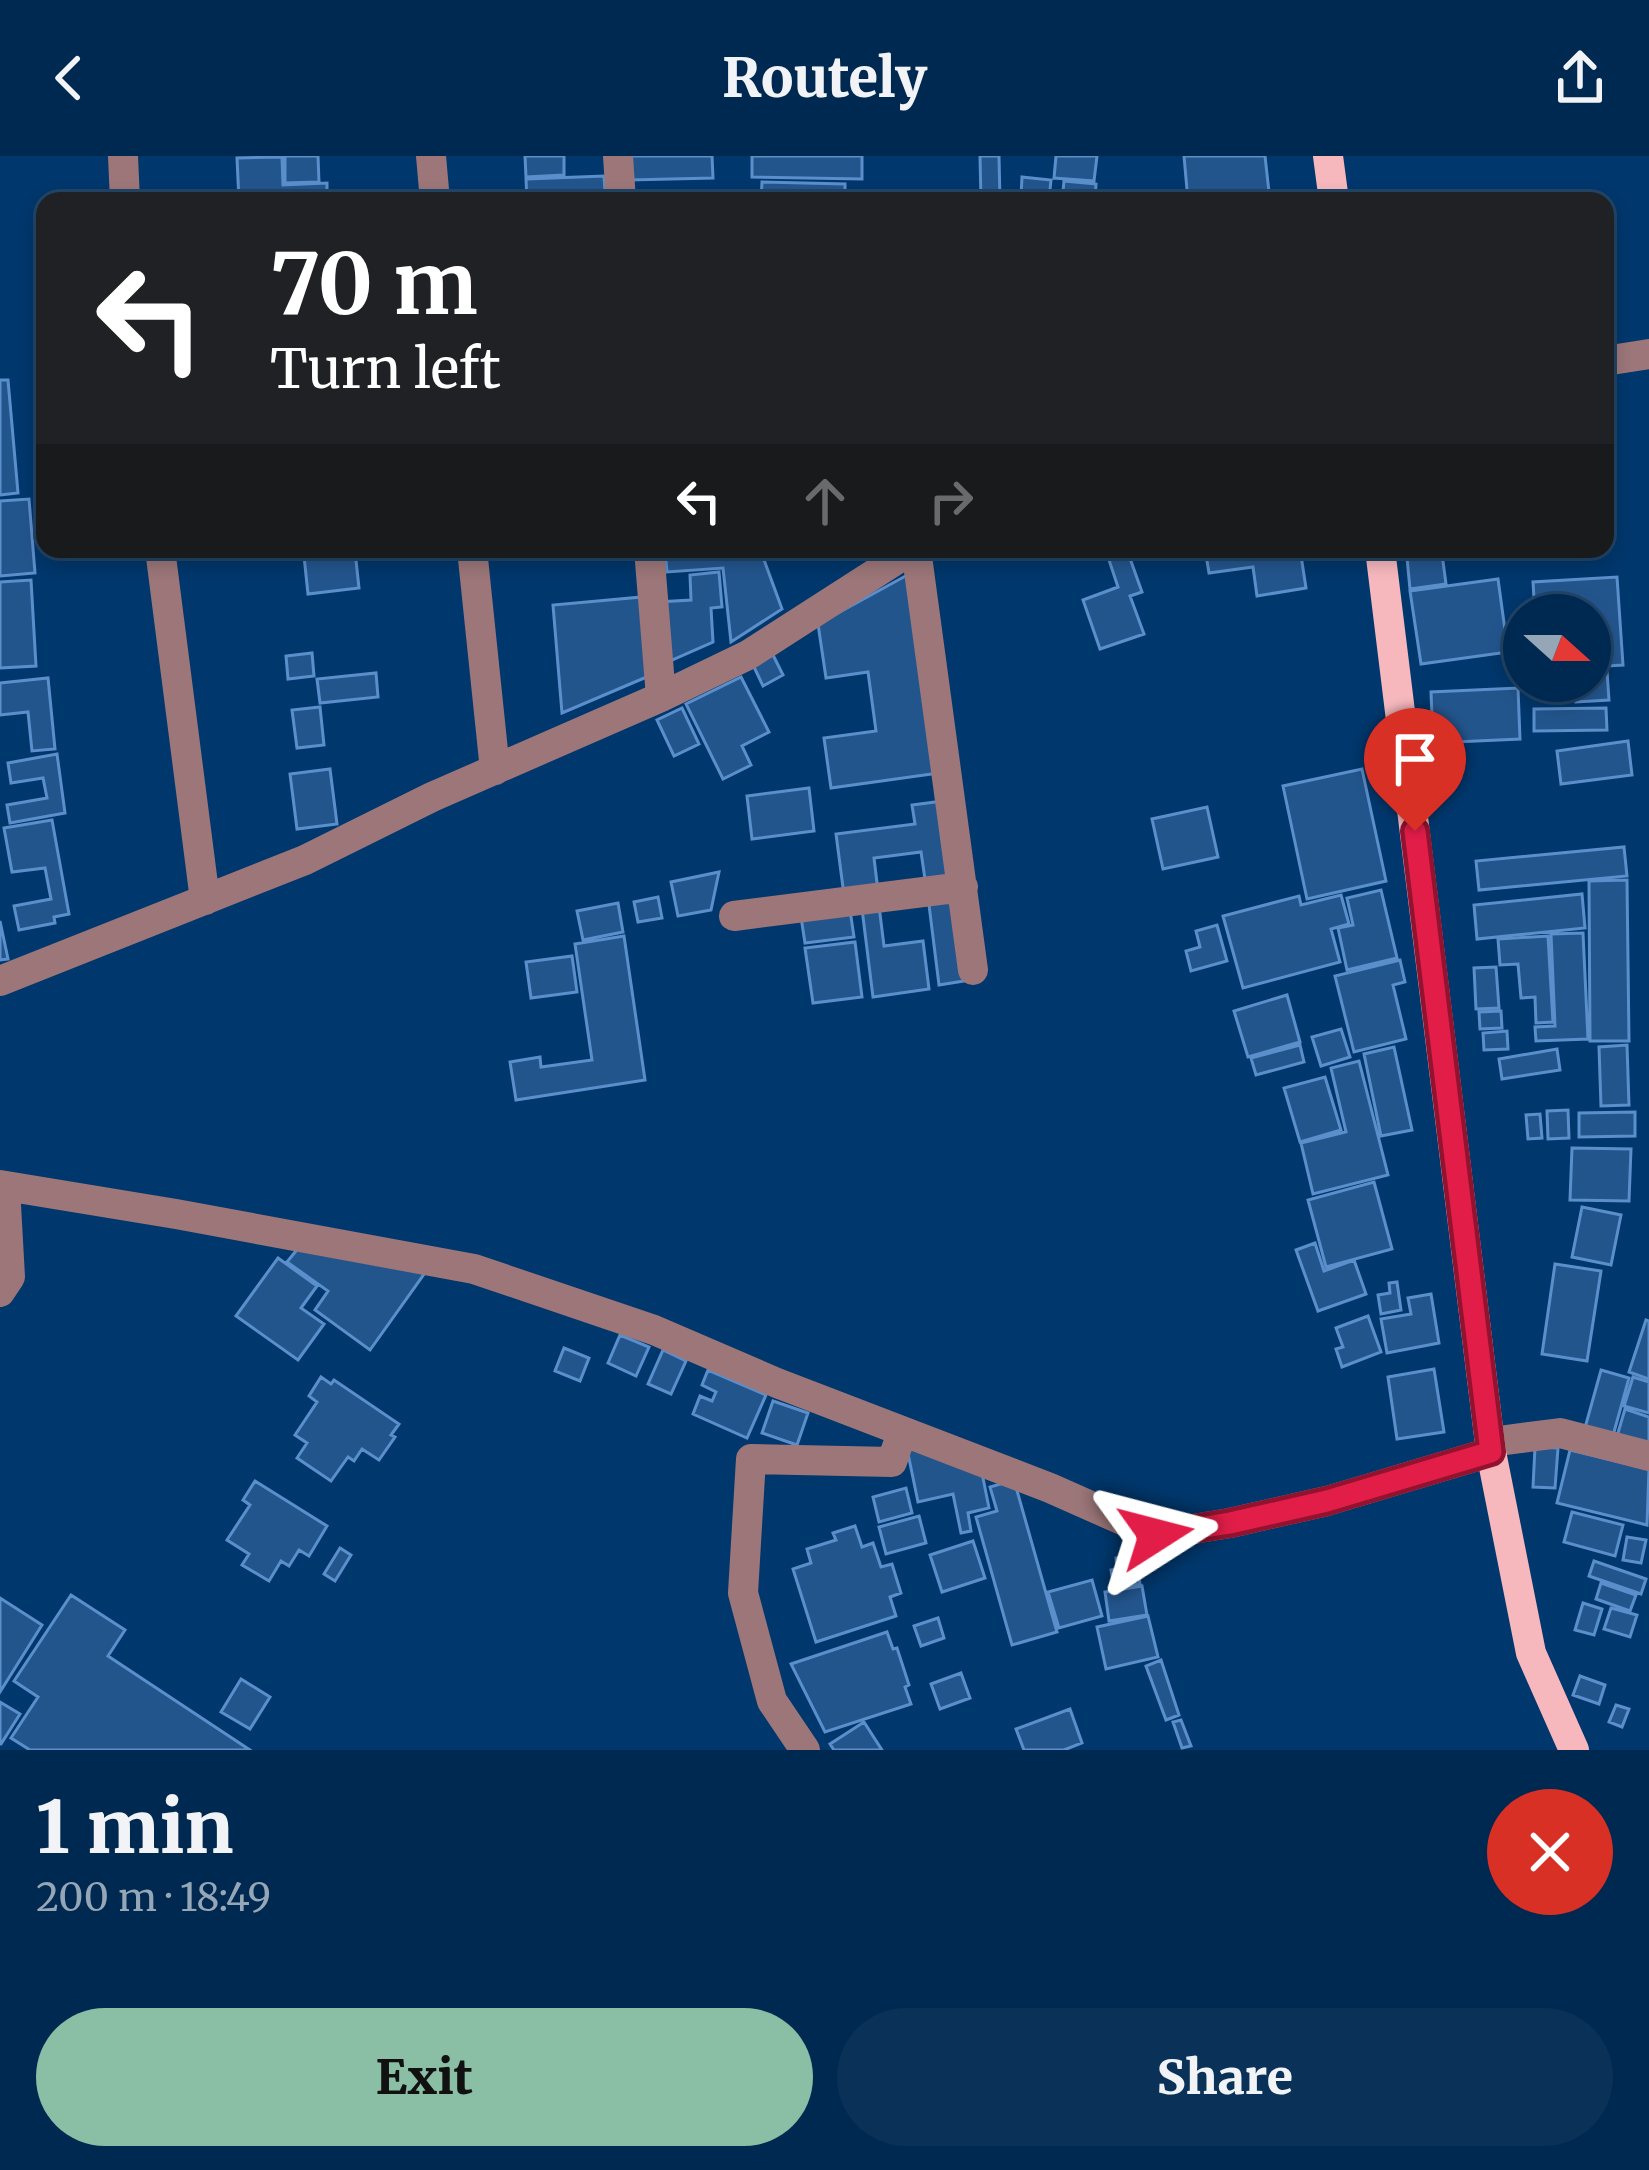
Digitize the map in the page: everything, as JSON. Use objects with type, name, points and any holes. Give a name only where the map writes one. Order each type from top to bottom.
[{"type":"main road","points":[[1328,156],[1333,192]]},
{"type":"main road","points":[[1381,558],[1491,1447],[1532,1652],[1574,1750]]},
{"type":"street","points":[[122,156],[124,192]]},
{"type":"street","points":[[431,156],[434,192]]},
{"type":"street","points":[[618,156],[620,192]]},
{"type":"street","points":[[1614,360],[1649,354]]},
{"type":"street","points":[[161,558],[205,900]]},
{"type":"street","points":[[473,558],[495,770]]},
{"type":"street","points":[[650,558],[661,697]]},
{"type":"street","points":[[0,981],[305,860],[432,797],[661,697],[748,655],[901,558]]},
{"type":"street","points":[[916,558],[973,970]]},
{"type":"street","points":[[734,916],[963,887]]},
{"type":"street","points":[[0,1292],[10,1277],[3,1186],[474,1269],[653,1330],[1156,1535],[1327,1501],[1491,1447],[1560,1433],[1649,1456]]},
{"type":"street","points":[[805,1750],[772,1701],[743,1593],[751,1459],[892,1462],[902,1432]]},
{"type":"building","points":[[285,156],[318,156],[319,182],[285,183]]},
{"type":"building","points":[[525,156],[564,156],[564,175],[526,177]]},
{"type":"building","points":[[629,156],[712,156],[713,178],[629,180]]},
{"type":"building","points":[[752,156],[862,156],[862,179],[752,177]]},
{"type":"building","points":[[980,156],[999,156],[1000,192],[981,192]]},
{"type":"building","points":[[1056,156],[1097,156],[1094,181],[1054,178]]},
{"type":"building","points":[[1184,156],[1265,156],[1269,192],[1187,192]]},
{"type":"building","points":[[282,157],[283,185],[327,183],[327,192],[239,192],[237,158]]},
{"type":"building","points":[[604,176],[605,192],[527,192],[526,179]]},
{"type":"building","points":[[1022,177],[1051,180],[1050,192],[1021,192]]},
{"type":"building","points":[[1064,181],[1096,184],[1096,192],[1063,192]]},
{"type":"building","points":[[762,182],[845,184],[845,192],[761,192]]},
{"type":"building","points":[[0,380],[8,380],[18,493],[0,495]]},
{"type":"building","points":[[29,499],[35,573],[0,576],[0,501]]},
{"type":"building","points":[[304,558],[356,558],[359,588],[308,594]]},
{"type":"building","points":[[666,558],[763,558],[782,609],[731,642],[723,568],[667,572]]},
{"type":"building","points":[[1108,558],[1130,558],[1142,592],[1130,596],[1144,634],[1100,649],[1083,600],[1118,587]]},
{"type":"building","points":[[1206,558],[1301,558],[1306,588],[1257,596],[1253,567],[1209,573]]},
{"type":"building","points":[[1407,558],[1443,558],[1446,584],[1410,589]]},
{"type":"building","points":[[719,572],[722,607],[711,608],[713,642],[663,664],[658,602],[691,600],[690,575]]},
{"type":"building","points":[[911,573],[939,773],[831,788],[824,738],[876,731],[868,672],[826,678],[818,624]]},
{"type":"building","points":[[1617,577],[1623,665],[1611,666],[1611,594],[1534,594],[1533,582]]},
{"type":"building","points":[[1498,579],[1503,653],[1421,664],[1410,591]]},
{"type":"building","points":[[31,580],[36,666],[0,668],[0,582]]},
{"type":"building","points":[[642,597],[649,676],[562,713],[553,605]]},
{"type":"building","points":[[312,653],[314,676],[288,679],[286,656]]},
{"type":"building","points":[[773,655],[783,675],[763,686],[753,665]]},
{"type":"building","points":[[376,673],[378,697],[320,703],[317,679]]},
{"type":"building","points":[[741,677],[769,732],[742,746],[751,765],[723,779],[686,704]]},
{"type":"building","points":[[48,678],[55,749],[32,751],[28,712],[0,715],[0,683]]},
{"type":"building","points":[[1503,689],[1503,702],[1519,702],[1520,739],[1433,743],[1431,692]]},
{"type":"building","points":[[320,707],[324,745],[297,748],[292,710]]},
{"type":"building","points":[[682,708],[699,744],[674,756],[657,720]]},
{"type":"building","points":[[1606,708],[1607,730],[1534,731],[1534,709]]},
{"type":"building","points":[[1628,741],[1632,775],[1561,784],[1557,751]]},
{"type":"building","points":[[57,754],[65,813],[10,823],[7,805],[47,798],[43,778],[11,783],[8,763]]},
{"type":"building","points":[[330,769],[337,824],[297,829],[290,774]]},
{"type":"building","points":[[1362,769],[1386,881],[1307,899],[1283,786]]},
{"type":"building","points":[[809,788],[814,831],[752,839],[747,796]]},
{"type":"building","points":[[943,801],[952,875],[925,879],[921,852],[874,858],[878,891],[844,895],[836,834],[915,824],[912,805]]},
{"type":"building","points":[[1207,807],[1218,857],[1163,869],[1152,819]]},
{"type":"building","points":[[52,820],[69,914],[54,917],[55,923],[19,930],[14,906],[51,899],[45,868],[12,872],[4,828]]},
{"type":"building","points":[[1624,847],[1627,876],[1479,890],[1476,861]]},
{"type":"building","points":[[719,872],[711,910],[678,916],[671,882]]},
{"type":"building","points":[[1627,880],[1629,1041],[1590,1041],[1589,881]]},
{"type":"building","points":[[1381,890],[1397,958],[1347,970],[1338,928],[1353,925],[1347,898]]},
{"type":"building","points":[[953,893],[964,981],[939,985],[928,897]]},
{"type":"building","points":[[1582,894],[1585,928],[1477,939],[1474,905]]},
{"type":"building","points":[[1341,895],[1349,924],[1331,929],[1340,962],[1243,988],[1223,916],[1299,896],[1301,905]]},
{"type":"building","points":[[658,897],[662,918],[638,922],[634,902]]},
{"type":"building","points":[[618,903],[623,932],[583,940],[577,911]]},
{"type":"building","points":[[879,906],[884,946],[923,941],[929,989],[873,997],[862,909]]},
{"type":"building","points":[[850,910],[854,937],[805,943],[801,917]]},
{"type":"building","points":[[0,921],[8,959],[0,960]]},
{"type":"building","points":[[1217,925],[1227,961],[1191,971],[1186,951],[1200,947],[1196,931]]},
{"type":"building","points":[[1583,933],[1588,1039],[1536,1041],[1535,1027],[1555,1026],[1551,934]]},
{"type":"building","points":[[624,936],[645,1080],[516,1100],[510,1062],[540,1057],[541,1067],[592,1060],[575,944]]},
{"type":"building","points":[[1548,936],[1553,1022],[1536,1023],[1535,997],[1521,998],[1518,964],[1500,965],[1498,939]]},
{"type":"building","points":[[855,942],[862,997],[813,1003],[805,948]]},
{"type":"building","points":[[572,956],[577,992],[531,998],[526,962]]},
{"type":"building","points":[[1400,960],[1405,982],[1393,985],[1406,1039],[1354,1052],[1335,976]]},
{"type":"building","points":[[1496,967],[1499,1008],[1476,1009],[1474,968]]},
{"type":"building","points":[[1287,995],[1300,1042],[1248,1057],[1234,1011]]},
{"type":"building","points":[[1501,1011],[1502,1028],[1480,1029],[1479,1012]]},
{"type":"building","points":[[1341,1029],[1350,1057],[1321,1066],[1312,1037]]},
{"type":"building","points":[[1507,1031],[1508,1049],[1484,1050],[1483,1033]]},
{"type":"building","points":[[1300,1045],[1304,1062],[1256,1075],[1251,1058]]},
{"type":"building","points":[[1627,1045],[1629,1105],[1601,1106],[1599,1047]]},
{"type":"building","points":[[1394,1047],[1412,1130],[1381,1136],[1364,1054]]},
{"type":"building","points":[[1557,1049],[1560,1070],[1502,1079],[1499,1059]]},
{"type":"building","points":[[1359,1061],[1388,1175],[1313,1194],[1301,1143],[1346,1132],[1331,1068]]},
{"type":"building","points":[[1325,1077],[1341,1130],[1300,1142],[1284,1088]]},
{"type":"building","points":[[1568,1110],[1569,1138],[1548,1139],[1547,1111]]},
{"type":"building","points":[[1635,1112],[1635,1136],[1579,1137],[1579,1113]]},
{"type":"building","points":[[1540,1114],[1542,1138],[1528,1139],[1526,1115]]},
{"type":"building","points":[[1572,1148],[1631,1149],[1629,1201],[1570,1200]]},
{"type":"building","points":[[1374,1182],[1392,1249],[1326,1267],[1308,1200]]},
{"type":"building","points":[[1582,1207],[1621,1215],[1611,1265],[1572,1257]]},
{"type":"building","points":[[1315,1243],[1324,1271],[1354,1260],[1366,1294],[1318,1311],[1296,1250]]},
{"type":"building","points":[[300,1246],[427,1270],[370,1350],[315,1310],[328,1291],[287,1262]]},
{"type":"building","points":[[278,1258],[317,1286],[301,1308],[324,1324],[298,1360],[236,1316]]},
{"type":"building","points":[[1555,1264],[1601,1271],[1587,1361],[1542,1354]]},
{"type":"building","points":[[1397,1282],[1401,1310],[1381,1314],[1378,1295],[1390,1293],[1389,1283]]},
{"type":"building","points":[[1431,1294],[1439,1343],[1387,1353],[1381,1319],[1411,1314],[1408,1298]]},
{"type":"building","points":[[1368,1316],[1381,1352],[1342,1367],[1336,1349],[1343,1347],[1336,1328]]},
{"type":"building","points":[[1649,1321],[1649,1379],[1629,1372]]},
{"type":"building","points":[[620,1335],[649,1347],[636,1376],[608,1363]]},
{"type":"building","points":[[564,1348],[589,1358],[580,1381],[555,1371]]},
{"type":"building","points":[[663,1350],[686,1361],[671,1394],[648,1384]]},
{"type":"building","points":[[1434,1369],[1444,1432],[1397,1439],[1388,1377]]},
{"type":"building","points":[[708,1370],[766,1395],[747,1438],[693,1414],[700,1396],[712,1401],[716,1392],[702,1385]]},
{"type":"building","points":[[1601,1370],[1629,1378],[1611,1443],[1583,1435]]},
{"type":"building","points":[[321,1377],[331,1384],[334,1380],[399,1424],[379,1460],[362,1449],[354,1461],[348,1457],[331,1481],[297,1458],[307,1443],[295,1435],[317,1402],[309,1396]]},
{"type":"building","points":[[1633,1377],[1649,1382],[1649,1413],[1624,1406]]},
{"type":"building","points":[[773,1401],[808,1413],[797,1445],[762,1433]]},
{"type":"building","points":[[1625,1409],[1649,1417],[1649,1454],[1615,1443]]},
{"type":"building","points":[[906,1444],[982,1473],[989,1508],[968,1513],[971,1531],[961,1533],[953,1494],[918,1502]]},
{"type":"building","points":[[1535,1447],[1558,1448],[1555,1488],[1533,1487]]},
{"type":"building","points":[[1570,1450],[1649,1469],[1647,1525],[1557,1503]]},
{"type":"building","points":[[1014,1480],[1057,1632],[1012,1645],[976,1517],[997,1511],[990,1487]]},
{"type":"building","points":[[255,1481],[327,1526],[309,1556],[299,1550],[289,1566],[281,1561],[269,1581],[242,1565],[249,1554],[227,1540],[250,1505],[243,1500]]},
{"type":"building","points":[[906,1488],[912,1513],[879,1522],[873,1497]]},
{"type":"building","points":[[1572,1512],[1623,1525],[1615,1556],[1564,1542]]},
{"type":"building","points":[[919,1516],[926,1543],[886,1554],[879,1527]]},
{"type":"building","points":[[855,1526],[862,1547],[873,1543],[881,1567],[892,1564],[901,1593],[890,1597],[896,1616],[816,1642],[793,1569],[811,1563],[807,1549],[836,1540],[833,1533]]},
{"type":"building","points":[[1627,1537],[1646,1540],[1641,1563],[1623,1560]]},
{"type":"building","points":[[973,1541],[985,1578],[942,1592],[930,1555]]},
{"type":"building","points":[[340,1548],[351,1555],[335,1581],[324,1574]]},
{"type":"building","points":[[1136,1555],[1140,1584],[1114,1588],[1111,1570],[1117,1569],[1116,1558]]},
{"type":"building","points":[[1594,1561],[1646,1579],[1641,1594],[1589,1576]]},
{"type":"building","points":[[1092,1580],[1102,1616],[1059,1628],[1048,1592]]},
{"type":"building","points":[[1601,1583],[1636,1595],[1630,1611],[1596,1599]]},
{"type":"building","points":[[1142,1586],[1147,1615],[1109,1621],[1105,1592]]},
{"type":"building","points":[[71,1595],[125,1630],[108,1656],[250,1750],[30,1750],[11,1738],[38,1697],[14,1681]]},
{"type":"building","points":[[0,1598],[42,1625],[0,1692]]},
{"type":"building","points":[[1583,1603],[1602,1609],[1594,1635],[1575,1630]]},
{"type":"building","points":[[1611,1608],[1637,1615],[1630,1637],[1604,1629]]},
{"type":"building","points":[[1148,1616],[1158,1657],[1106,1669],[1097,1627]]},
{"type":"building","points":[[938,1618],[944,1638],[921,1646],[914,1626]]},
{"type":"building","points":[[887,1632],[893,1649],[897,1648],[911,1704],[825,1732],[791,1664]]},
{"type":"building","points":[[1161,1660],[1179,1715],[1166,1720],[1146,1666]]},
{"type":"building","points":[[961,1673],[970,1698],[940,1709],[931,1684]]},
{"type":"building","points":[[1580,1676],[1605,1685],[1599,1704],[1573,1695]]},
{"type":"building","points":[[241,1679],[270,1697],[250,1729],[221,1712]]},
{"type":"building","points":[[0,1702],[20,1714],[1,1744],[0,1744]]},
{"type":"building","points":[[1616,1705],[1629,1709],[1622,1727],[1609,1722]]},
{"type":"building","points":[[1070,1709],[1082,1743],[1064,1750],[1024,1750],[1016,1729]]},
{"type":"building","points":[[1181,1720],[1191,1746],[1182,1748],[1173,1722]]},
{"type":"building","points":[[864,1722],[882,1750],[834,1750],[830,1744]]},
{"type":"route","points":[[1156,1535],[1327,1501],[1491,1452],[1415,831]]}]
